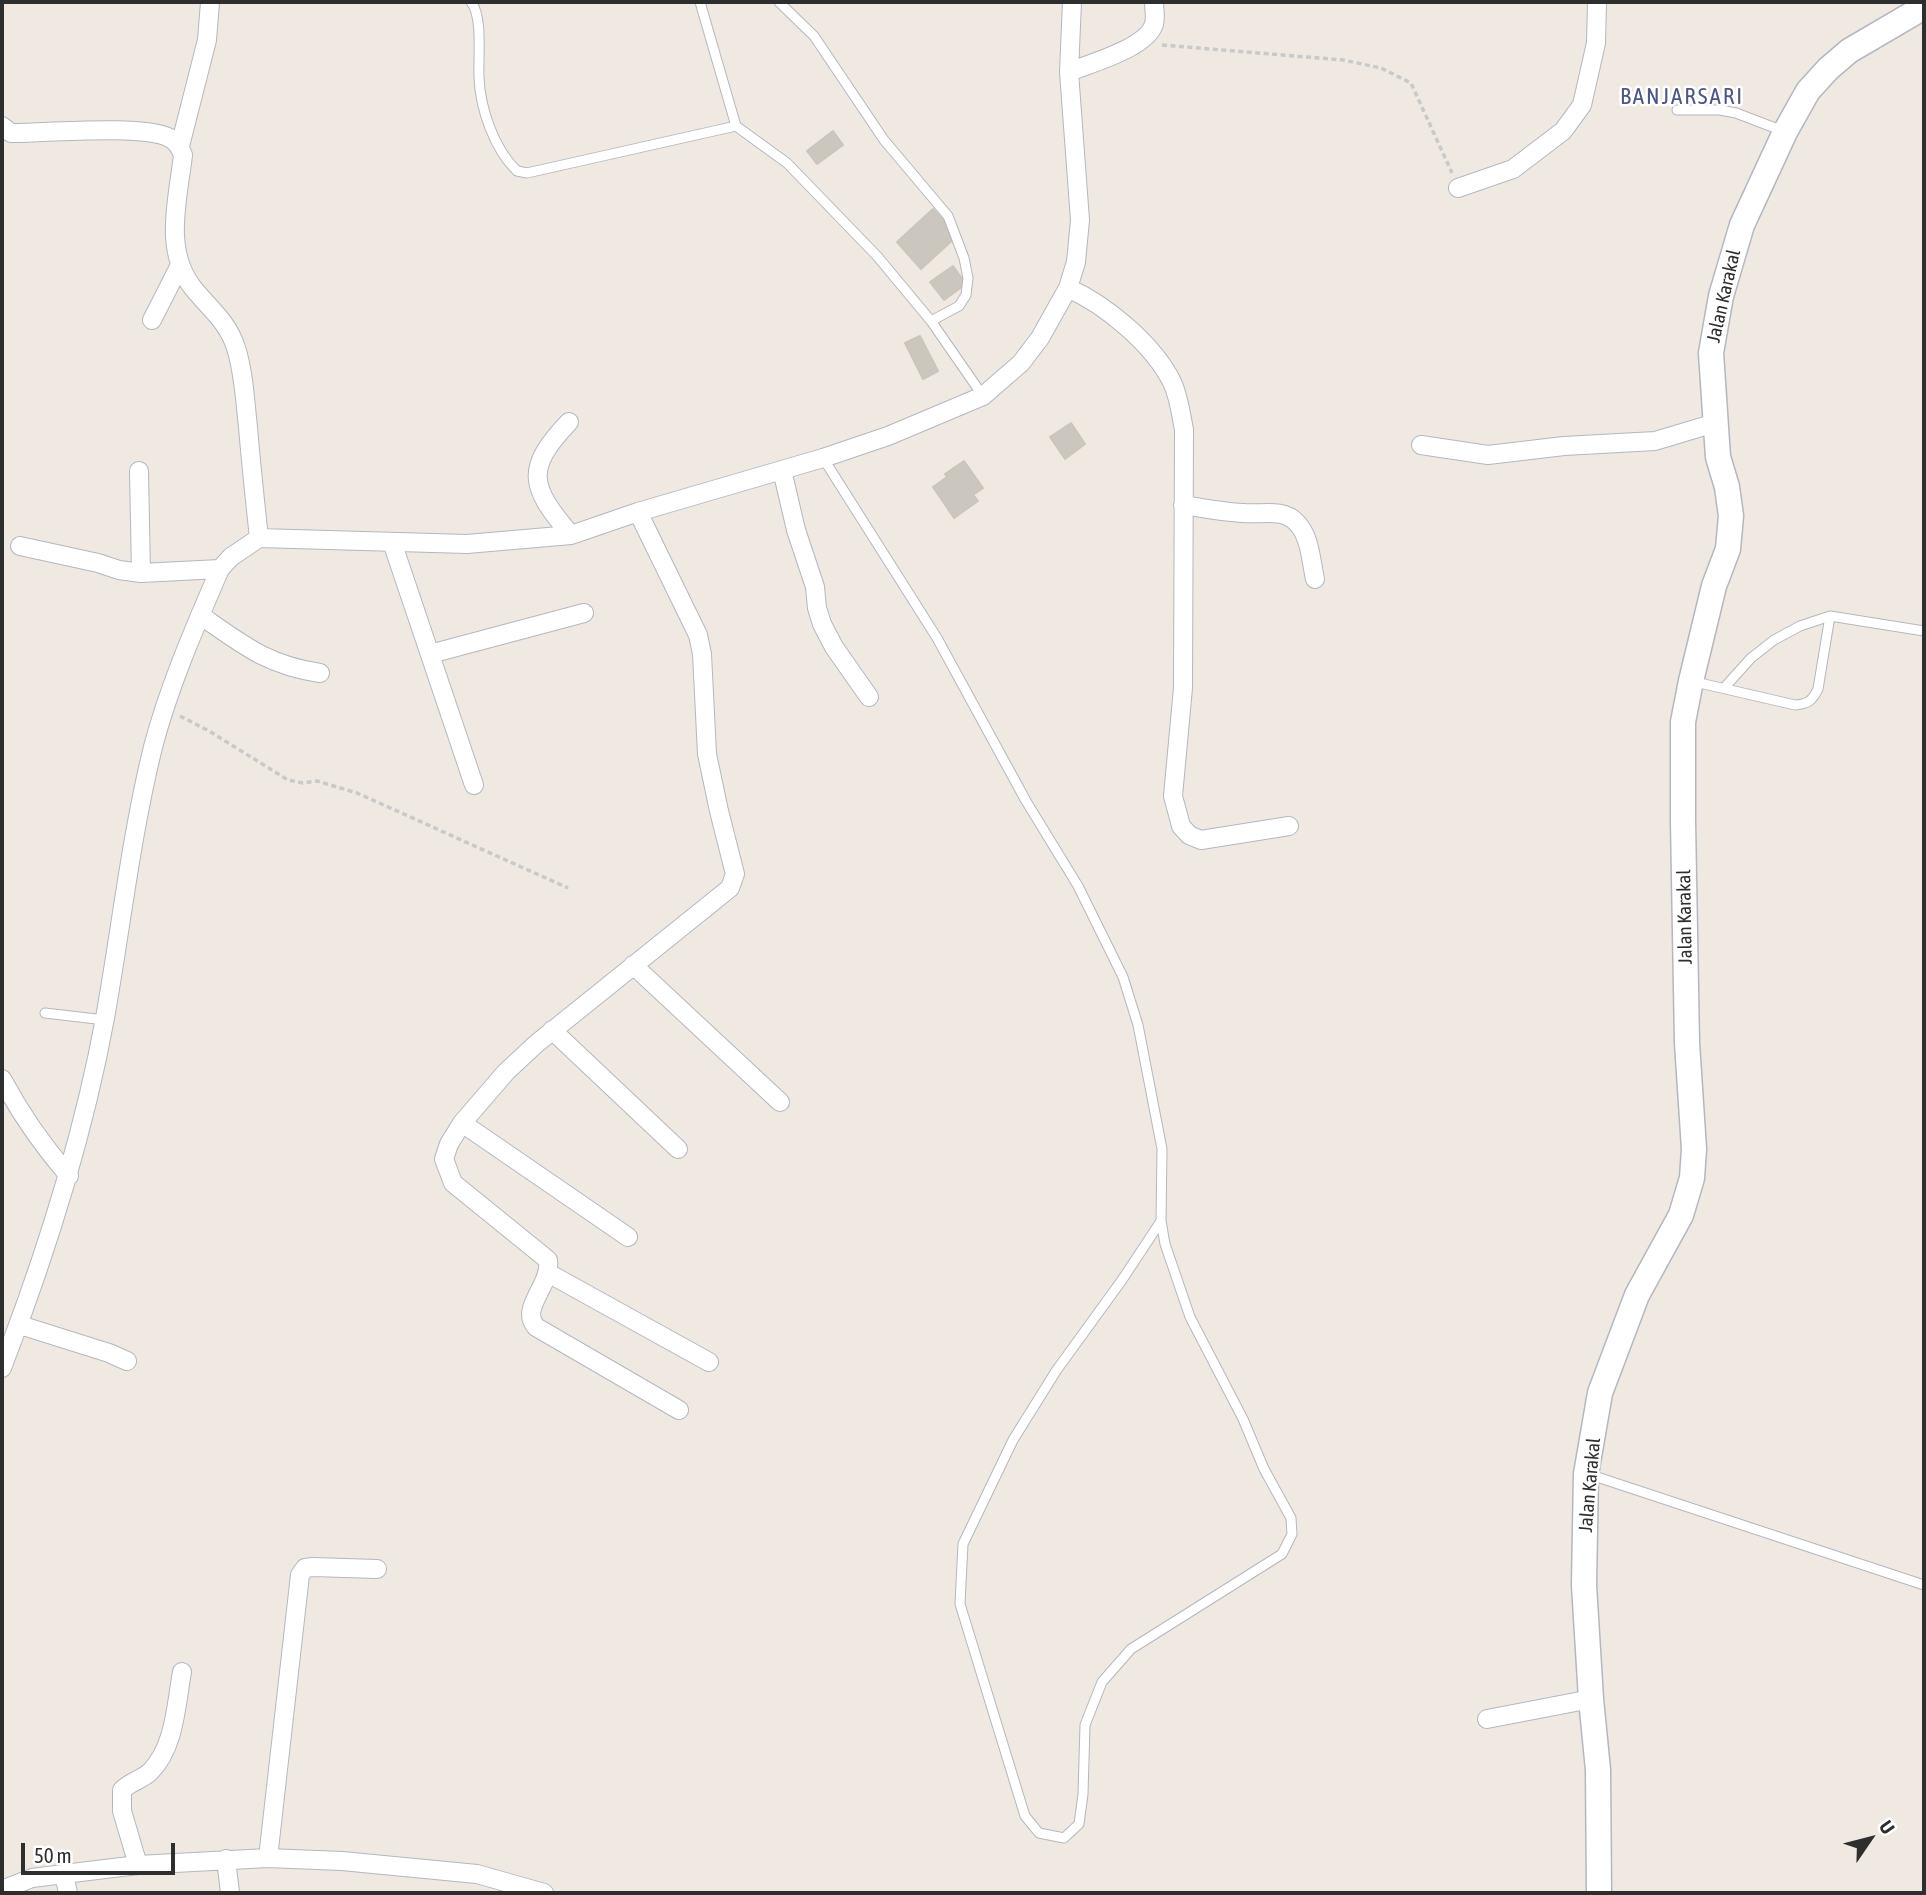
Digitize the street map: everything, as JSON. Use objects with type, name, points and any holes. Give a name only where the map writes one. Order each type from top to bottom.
[{"type":"main road","name":"Jalan Karakal","points":[[1599,1893],[1601,1812],[1584,1585],[1586,1474],[1600,1393],[1637,1295],[1681,1215],[1692,1178],[1683,821],[1684,722],[1714,586],[1728,549],[1730,527],[1727,487],[1718,457],[1711,353],[1721,296],[1742,225],[1785,132],[1808,91],[1849,51],[1924,7]]},
{"type":"street","points":[[180,146],[207,40],[211,2]]},
{"type":"street","points":[[2,1367],[20,1325],[69,1176],[104,1020],[133,843],[153,747],[200,615],[220,569],[231,557],[259,538],[467,544],[571,535],[638,512],[823,458],[888,436],[983,396],[1021,363],[1045,330],[1068,288],[1076,262],[1080,220],[1069,72],[1072,2]]},
{"type":"street","points":[[1069,72],[1139,43],[1155,22],[1154,2]]},
{"type":"street","points":[[1458,188],[1513,169],[1563,131],[1582,105],[1597,43],[1597,2]]},
{"type":"street","points":[[5,132],[125,132],[162,135],[180,146],[183,155],[174,232],[180,265],[189,282],[226,324],[236,348],[243,375],[259,538]]},
{"type":"street","points":[[152,320],[180,265]]},
{"type":"street","points":[[1068,288],[1098,304],[1129,329],[1164,368],[1173,383],[1179,402],[1184,430],[1183,688],[1173,796],[1181,826],[1189,835],[1201,840],[1289,825]]},
{"type":"street","points":[[569,422],[547,444],[538,463],[537,477],[550,511],[571,535]]},
{"type":"street","points":[[1420,444],[1488,455],[1564,446],[1656,441],[1715,423]]},
{"type":"street","points":[[782,470],[796,530],[815,587],[822,624],[834,647],[869,697]]},
{"type":"street","points":[[139,471],[141,573]]},
{"type":"street","points":[[1183,505],[1245,514],[1272,513],[1287,516],[1296,522],[1305,534],[1315,579]]},
{"type":"street","points":[[638,512],[698,635],[702,654],[707,754],[735,874],[730,888],[552,1030],[506,1072],[462,1123],[449,1144],[444,1159],[453,1183],[548,1260],[548,1273],[530,1314],[536,1327],[679,1410]]},
{"type":"street","points":[[392,542],[474,785]]},
{"type":"street","points":[[20,546],[141,573],[220,569]]},
{"type":"street","points":[[430,654],[584,613]]},
{"type":"street","points":[[200,615],[268,660],[291,668],[320,673]]},
{"type":"street","points":[[633,965],[780,1102]]},
{"type":"street","points":[[552,1030],[678,1149]]},
{"type":"street","points":[[2,1079],[51,1155],[69,1176]]},
{"type":"street","points":[[462,1123],[628,1237]]},
{"type":"street","points":[[548,1273],[709,1362]]},
{"type":"street","points":[[20,1325],[110,1353],[127,1361]]},
{"type":"street","points":[[268,1858],[300,1575],[305,1569],[313,1567],[377,1569]]},
{"type":"street","points":[[138,1865],[122,1811],[121,1790],[154,1768],[168,1744],[182,1672]]},
{"type":"street","points":[[1488,1719],[1591,1699]]},
{"type":"street","points":[[2,1890],[32,1878],[138,1865],[268,1858],[342,1861],[477,1874],[544,1893]]},
{"type":"street","points":[[226,1859],[230,1893]]},
{"type":"street","points":[[64,1874],[68,1893]]},
{"type":"lane","points":[[471,2],[475,6],[477,20],[479,81],[486,115],[495,140],[517,171],[527,173],[736,126]]},
{"type":"lane","points":[[700,2],[736,126],[787,163],[877,256],[930,321],[983,396]]},
{"type":"lane","points":[[779,2],[814,36],[884,140],[948,216],[964,258],[968,278],[966,295],[959,306],[930,321]]},
{"type":"lane","points":[[1677,110],[1705,108],[1728,112],[1785,132]]},
{"type":"lane","points":[[823,458],[937,638],[1026,801],[1078,886],[1123,976],[1138,1025],[1162,1149],[1161,1222],[1164,1244],[1190,1317],[1243,1419],[1264,1469],[1291,1518],[1292,1534],[1282,1554],[1131,1649],[1102,1682],[1085,1725],[1083,1794],[1079,1824],[1063,1838],[1039,1833],[1025,1816],[961,1604],[963,1544],[1013,1440],[1056,1371],[1161,1222]]},
{"type":"lane","points":[[1724,688],[1751,658],[1774,640],[1800,626],[1830,616],[1924,631]]},
{"type":"lane","points":[[1691,681],[1795,705],[1808,704],[1818,689],[1830,616]]},
{"type":"lane","points":[[45,1013],[104,1020]]},
{"type":"lane","points":[[1586,1474],[1924,1585]]},
{"type":"path","points":[[1139,43],[1343,60],[1381,68],[1411,83],[1458,188]]},
{"type":"path","points":[[165,709],[209,731],[288,779],[303,783],[317,781],[356,793],[568,888]]},
{"type":"building","points":[[833,131],[843,145],[817,164],[807,151]]},
{"type":"building","points":[[933,209],[957,236],[921,269],[897,242]]},
{"type":"building","points":[[953,266],[966,284],[944,300],[930,282]]},
{"type":"building","points":[[920,336],[938,371],[923,379],[905,343]]},
{"type":"building","points":[[1071,423],[1085,444],[1065,459],[1050,437]]},
{"type":"building","points":[[964,461],[983,488],[973,495],[978,501],[954,518],[933,487],[947,477],[945,474]]},
{"type":"district","name":"BANJARSARI","points":[[1682,97]]}]
